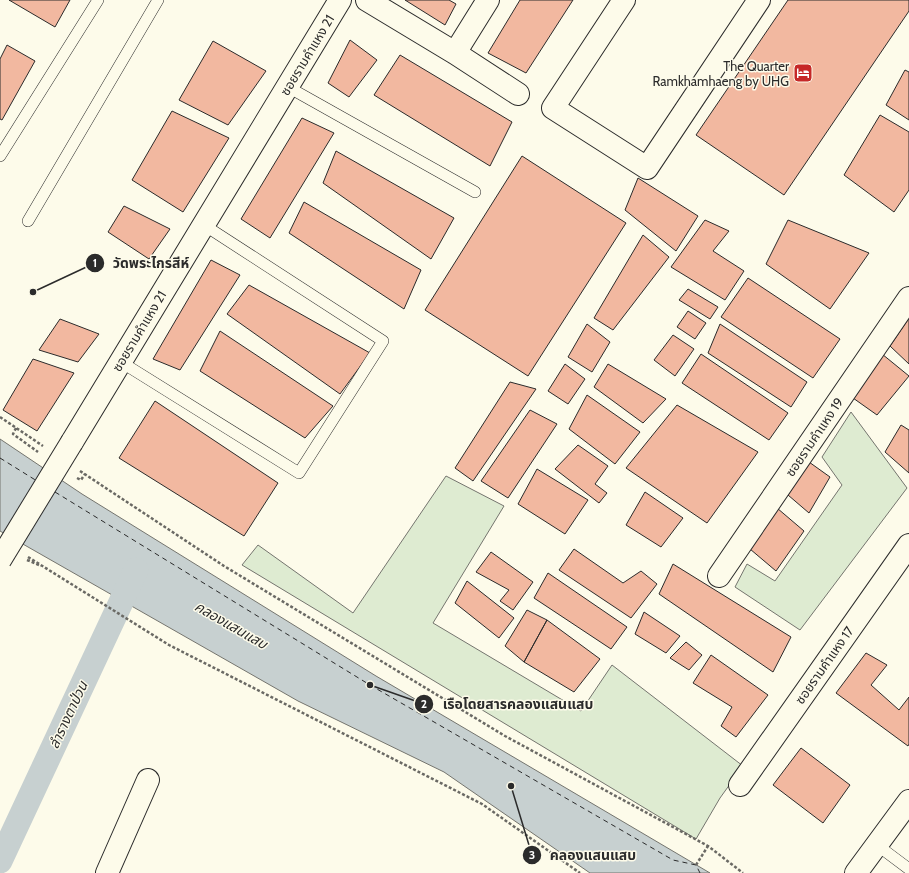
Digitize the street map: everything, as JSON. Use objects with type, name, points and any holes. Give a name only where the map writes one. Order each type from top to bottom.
[{"type":"street","name":"ซอยรามคำแหง 21","points":[[0,560],[54,458],[72,442],[340,0]]},
{"type":"street","points":[[367,0],[456,53],[518,94]]},
{"type":"street","points":[[456,53],[488,0]]},
{"type":"street","points":[[624,0],[553,108],[647,168],[759,0]]},
{"type":"street","name":"ซอยรามคำแหง 19","points":[[719,576],[909,298]]},
{"type":"street","name":"ซอยรามคำแหง 17","points":[[740,785],[909,545]]},
{"type":"street","points":[[107,873],[148,780]]},
{"type":"street","points":[[856,873],[909,801]]},
{"type":"lane","points":[[0,156],[98,0]]},
{"type":"lane","points":[[28,221],[154,1]]},
{"type":"lane","points":[[288,87],[474,192]]},
{"type":"lane","points":[[121,362],[299,472],[383,341],[204,225]]},
{"type":"lane","points":[[877,845],[909,869]]},
{"type":"path","points":[[0,417],[54,458]]},
{"type":"path","points":[[16,428],[13,434],[54,458]]},
{"type":"path","points":[[79,470],[224,566],[498,732],[708,846],[743,873]]},
{"type":"path","points":[[26,555],[169,645],[482,804],[580,873]]},
{"type":"path","points":[[696,865],[708,846]]},
{"type":"green space","points":[[851,412],[907,488],[800,630],[735,587],[747,564],[775,581],[842,485],[822,457]]},
{"type":"green space","points":[[446,476],[504,506],[433,623],[581,711],[612,665],[743,766],[720,798],[696,839],[242,565],[258,545],[353,613]]},
{"type":"water","points":[[0,439],[82,494],[376,676],[710,873],[590,873],[444,772],[298,701],[0,531]]},
{"type":"building","points":[[9,0],[70,0],[55,27]]},
{"type":"building","points":[[405,0],[449,0],[456,4],[445,25]]},
{"type":"building","points":[[520,0],[573,0],[526,73],[488,53]]},
{"type":"building","name":"The Quarter Ramkhamhaeng by UHG","points":[[788,0],[909,0],[909,11],[784,195],[696,135]]},
{"type":"building","points":[[350,40],[377,60],[349,97],[328,83]]},
{"type":"building","points":[[213,41],[266,71],[228,125],[179,100]]},
{"type":"building","points":[[7,45],[35,61],[2,120],[0,119],[0,59]]},
{"type":"building","points":[[400,55],[512,122],[490,166],[374,95]]},
{"type":"building","points":[[905,70],[909,72],[909,120],[886,105]]},
{"type":"building","points":[[172,111],[229,138],[183,212],[132,180]]},
{"type":"building","points":[[880,115],[909,132],[909,190],[894,212],[844,175]]},
{"type":"building","points":[[302,118],[334,133],[270,238],[241,219]]},
{"type":"building","points":[[336,151],[454,218],[431,259],[323,183]]},
{"type":"building","points":[[522,156],[626,223],[528,376],[425,310]]},
{"type":"building","points":[[638,178],[698,216],[676,251],[625,210]]},
{"type":"building","points":[[304,202],[421,270],[404,309],[289,233]]},
{"type":"building","points":[[124,206],[170,229],[149,259],[108,232]]},
{"type":"building","points":[[705,220],[729,231],[713,251],[744,271],[725,300],[671,267]]},
{"type":"building","points":[[788,220],[869,253],[830,309],[766,264]]},
{"type":"building","points":[[643,235],[669,257],[613,330],[594,318]]},
{"type":"building","points":[[211,260],[240,275],[180,370],[153,359]]},
{"type":"building","points":[[748,278],[840,339],[813,378],[721,317]]},
{"type":"building","points":[[249,285],[370,353],[340,394],[227,314]]},
{"type":"building","points":[[688,289],[718,307],[710,319],[679,300]]},
{"type":"building","points":[[688,311],[706,323],[695,339],[677,327]]},
{"type":"building","points":[[909,318],[909,364],[890,346]]},
{"type":"building","points":[[60,319],[99,334],[78,362],[39,350]]},
{"type":"building","points":[[587,324],[610,342],[592,372],[568,357]]},
{"type":"building","points":[[720,324],[807,382],[791,407],[708,353]]},
{"type":"building","points":[[220,331],[333,406],[305,438],[200,371]]},
{"type":"building","points":[[673,335],[694,349],[675,376],[654,360]]},
{"type":"building","points":[[701,354],[788,413],[769,440],[682,383]]},
{"type":"building","points":[[882,354],[909,376],[877,415],[853,398]]},
{"type":"building","points":[[33,359],[74,373],[37,431],[3,410]]},
{"type":"building","points":[[565,364],[585,379],[568,404],[548,391]]},
{"type":"building","points":[[608,364],[666,399],[643,423],[594,387]]},
{"type":"building","points":[[510,382],[536,389],[473,481],[455,468]]},
{"type":"building","points":[[587,395],[640,432],[615,464],[569,429]]},
{"type":"building","points":[[155,401],[278,483],[244,536],[119,458]]},
{"type":"building","points":[[677,405],[758,452],[707,523],[626,468]]},
{"type":"building","points":[[530,410],[557,424],[508,498],[481,481]]},
{"type":"building","points":[[901,425],[909,430],[909,473],[885,452]]},
{"type":"building","points":[[578,445],[608,466],[595,484],[607,493],[599,503],[555,469]]},
{"type":"building","points":[[809,462],[830,477],[809,513],[788,495]]},
{"type":"building","points":[[537,469],[588,500],[565,534],[518,504]]},
{"type":"building","points":[[645,492],[683,518],[661,547],[626,525]]},
{"type":"building","points":[[777,508],[804,531],[776,571],[750,549]]},
{"type":"building","points":[[574,549],[623,583],[641,571],[657,584],[631,618],[559,570]]},
{"type":"building","points":[[491,552],[533,582],[513,610],[500,601],[509,590],[476,572]]},
{"type":"building","points":[[673,564],[791,637],[773,672],[659,594]]},
{"type":"building","points":[[548,573],[627,627],[611,649],[534,598]]},
{"type":"building","points":[[467,581],[514,618],[499,638],[455,603]]},
{"type":"building","points":[[527,610],[547,620],[524,662],[505,646]]},
{"type":"building","points":[[644,612],[680,636],[666,653],[635,634]]},
{"type":"building","points":[[547,620],[600,659],[574,692],[524,662]]},
{"type":"building","points":[[686,642],[702,655],[689,670],[670,658]]},
{"type":"building","points":[[866,653],[887,665],[871,685],[899,710],[909,697],[908,746],[836,693]]},
{"type":"building","points":[[711,655],[768,695],[736,737],[721,726],[732,707],[693,683]]},
{"type":"building","points":[[801,748],[850,785],[823,823],[773,785]]},
{"type":"waterway","name":"ลำรางตาป่วน","points":[[0,861],[136,570]]},
{"type":"ferry route","points":[[0,458],[37,481]]},
{"type":"ferry route","points":[[55,492],[370,685],[673,860],[696,865],[700,873]]},
{"type":"place","name":"The Quarter Ramkhamhaeng by UHG","points":[[803,73]]},
{"type":"place","name":"วัดพระไกรสีห์","points":[[33,292]]},
{"type":"place","name":"เรือโดยสารคลองแสนแสบ","points":[[370,685]]},
{"type":"place","name":"คลองแสนแสบ","points":[[511,786]]}]
